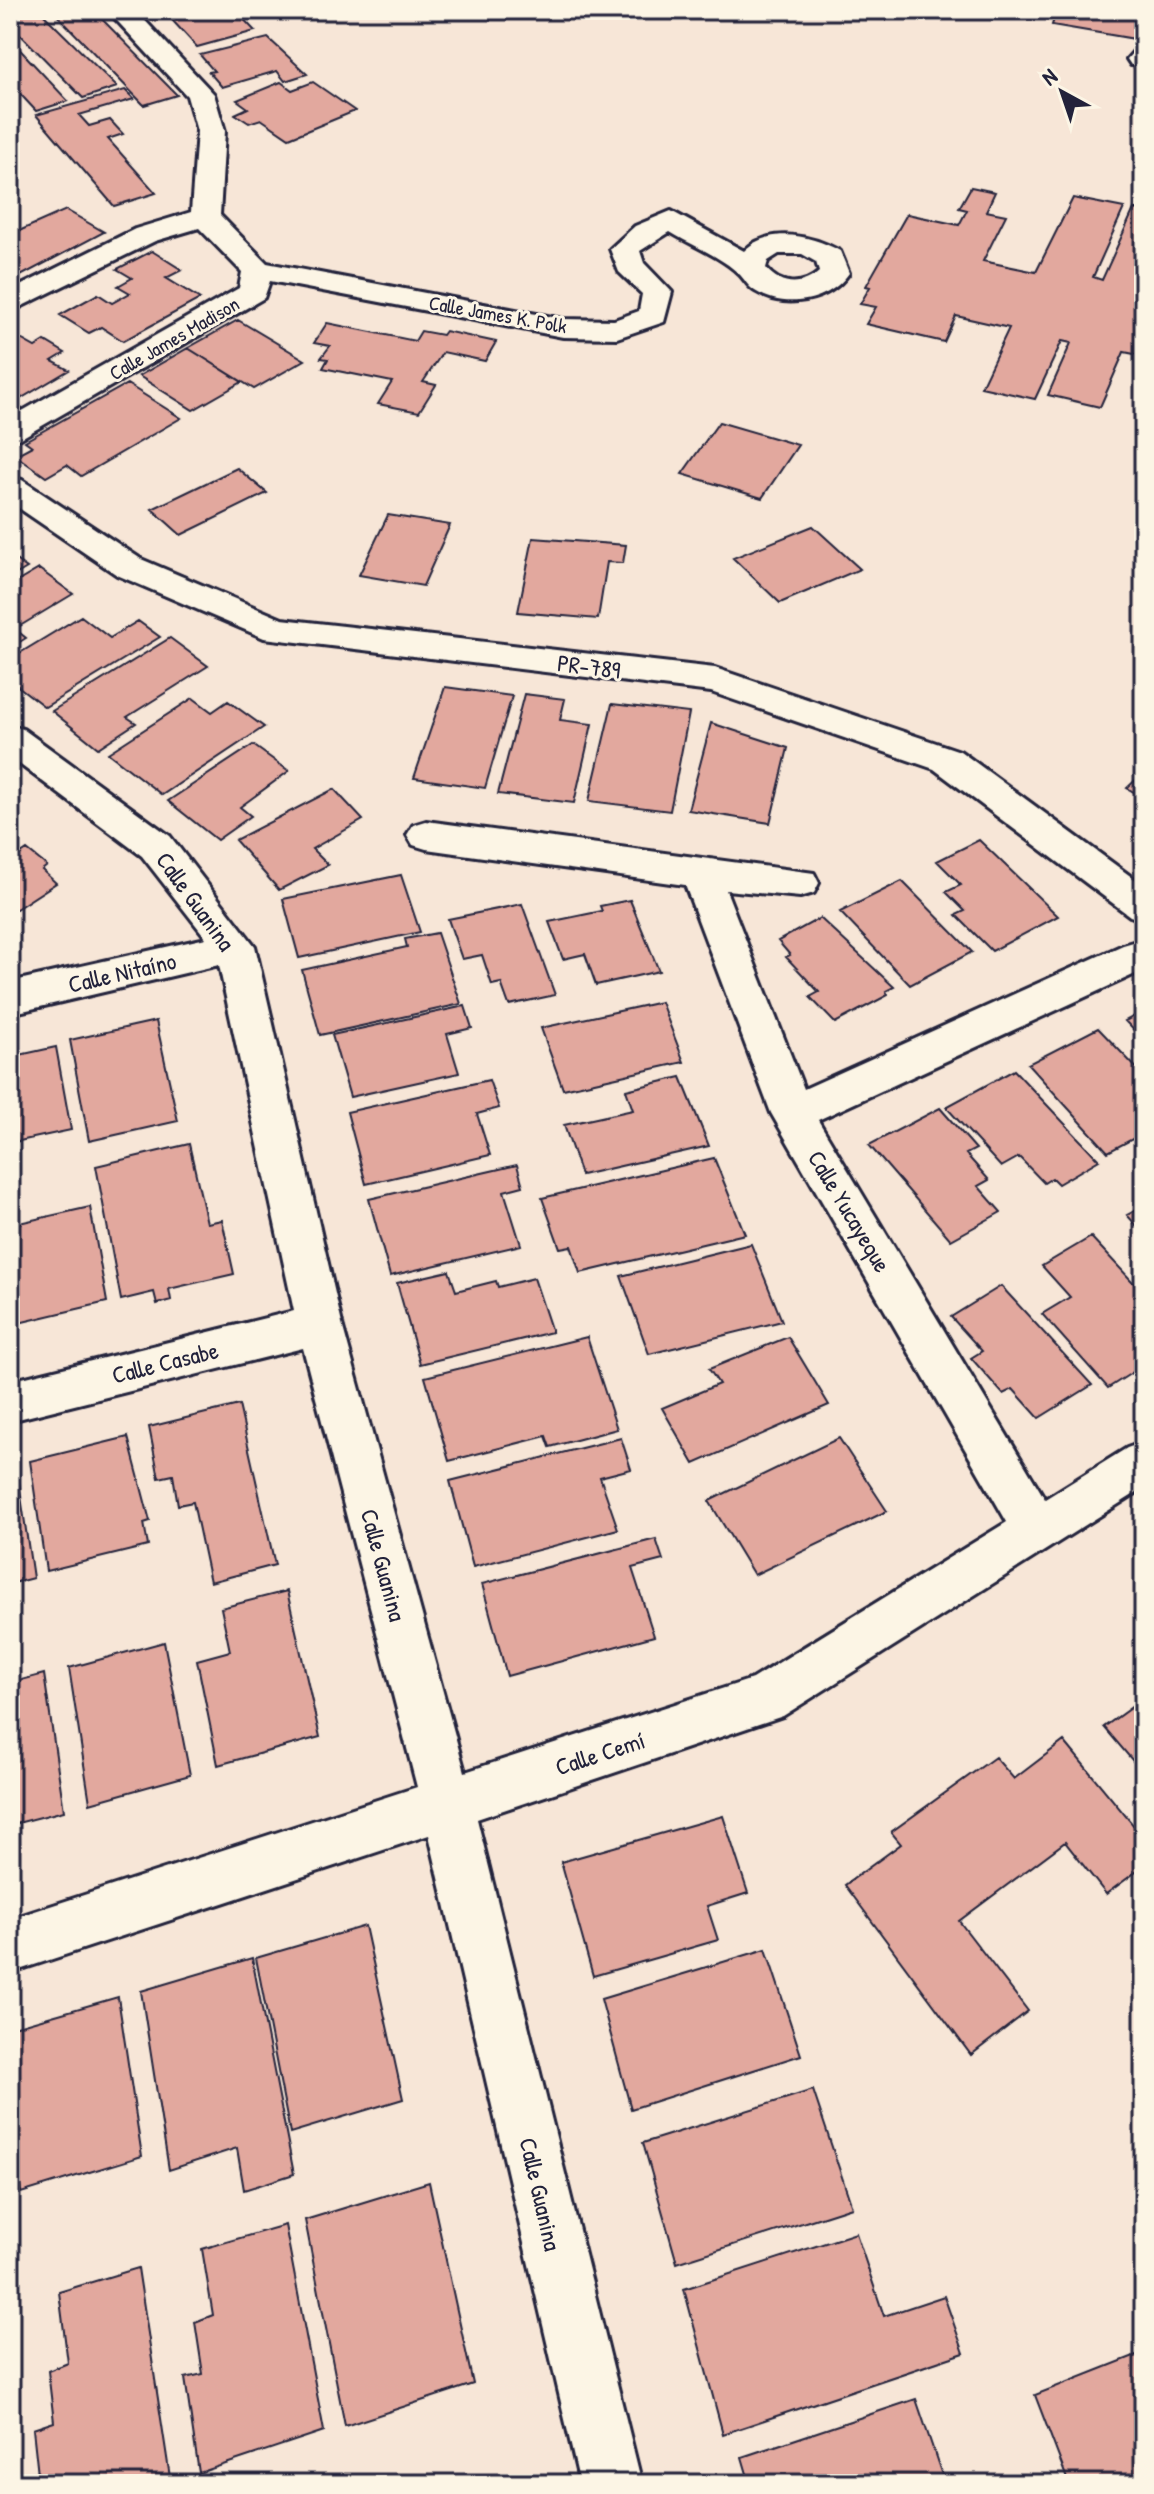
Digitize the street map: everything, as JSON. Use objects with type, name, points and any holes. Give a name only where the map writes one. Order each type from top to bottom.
[{"type":"street","points":[[10,303],[145,235],[205,217],[211,131],[200,94],[120,10]]},
{"type":"street","name":"Calle James Madison","points":[[10,431],[253,292],[257,270],[205,217]]},
{"type":"street","name":"Calle James K. Polk","points":[[257,270],[563,328],[617,329],[653,316],[657,292],[630,266],[625,249],[645,232],[671,220],[751,268]]},
{"type":"street","name":"PR-789","points":[[10,487],[129,567],[276,630],[715,680],[947,760],[1144,906]]},
{"type":"street","name":"Calle Guanina","points":[[10,738],[156,846],[235,946],[319,1324],[447,1802],[602,2481]]},
{"type":"street","points":[[426,835],[700,873],[800,883]]},
{"type":"street","name":"Calle Yucayeque","points":[[700,873],[792,1113],[1038,1531]]},
{"type":"street","name":"Calle Nitaíno","points":[[10,998],[235,946]]},
{"type":"street","points":[[792,1113],[1137,956]]},
{"type":"street","name":"Calle Casabe","points":[[10,1401],[319,1324]]},
{"type":"street","name":"Calle Cemí","points":[[10,1946],[765,1699],[1144,1463]]},
{"type":"building","points":[[39,10],[117,87],[83,98],[10,24],[10,11]]},
{"type":"building","points":[[52,10],[93,10],[177,95],[144,105]]},
{"type":"building","points":[[209,10],[235,10],[255,31],[197,47],[172,20]]},
{"type":"building","points":[[1057,10],[1144,10],[1144,13],[1135,39],[1052,25]]},
{"type":"building","points":[[268,38],[307,74],[285,81],[277,71],[222,87],[209,72],[214,71],[200,55]]},
{"type":"building","points":[[10,39],[68,101],[36,111],[10,83]]},
{"type":"building","points":[[281,82],[292,90],[313,82],[355,111],[289,138],[261,119],[249,123],[235,114],[248,108],[237,100]]},
{"type":"building","points":[[125,90],[134,99],[79,115],[89,126],[110,120],[123,134],[108,139],[156,193],[114,206],[36,115]]},
{"type":"building","points":[[971,187],[995,192],[986,211],[1006,215],[983,261],[1036,272],[1073,198],[1124,208],[1093,277],[1102,280],[1134,209],[1144,211],[1144,356],[1124,352],[1100,407],[1048,395],[1071,343],[1062,341],[1035,399],[981,387],[1009,328],[956,316],[944,342],[866,324],[876,307],[860,304],[870,287],[866,286],[907,214],[959,225],[967,210],[959,208]]},
{"type":"building","points":[[66,210],[104,232],[13,280],[10,277],[10,235]]},
{"type":"building","points":[[152,251],[182,270],[166,278],[200,299],[123,341],[101,327],[89,333],[60,315],[98,294],[112,303],[130,293],[118,286],[132,278],[117,269]]},
{"type":"building","points":[[238,320],[305,360],[254,389],[188,348]]},
{"type":"building","points":[[327,323],[415,341],[421,331],[442,335],[445,331],[496,342],[485,361],[443,352],[423,382],[436,385],[419,412],[378,404],[392,382],[323,368],[328,359],[321,358],[330,346],[314,343]]},
{"type":"building","points":[[17,337],[35,347],[45,341],[65,353],[52,361],[69,370],[10,405],[10,341]]},
{"type":"building","points":[[188,348],[242,382],[193,410],[139,376]]},
{"type":"building","points":[[127,384],[181,418],[81,476],[67,465],[46,477],[15,455],[32,446],[25,441]]},
{"type":"building","points":[[719,422],[798,445],[762,498],[682,474]]},
{"type":"building","points":[[237,468],[267,493],[181,535],[152,509]]},
{"type":"building","points":[[388,515],[450,525],[423,586],[359,575]]},
{"type":"building","points":[[813,526],[860,569],[780,603],[733,558]]},
{"type":"building","points":[[533,538],[626,545],[623,563],[607,562],[598,619],[518,612]]},
{"type":"building","points":[[10,556],[27,568],[10,578]]},
{"type":"building","points":[[39,569],[73,594],[15,629],[26,638],[10,648],[10,586]]},
{"type":"building","points":[[81,616],[110,638],[138,621],[160,637],[45,707],[10,680],[10,659]]},
{"type":"building","points":[[170,638],[208,666],[127,717],[136,723],[98,748],[52,711]]},
{"type":"building","points":[[445,687],[512,696],[485,788],[414,778]]},
{"type":"building","points":[[524,694],[565,699],[560,720],[592,724],[574,803],[498,794]]},
{"type":"building","points":[[193,698],[212,712],[228,701],[264,727],[162,795],[108,753]]},
{"type":"building","points":[[612,704],[689,713],[670,811],[589,801]]},
{"type":"building","points":[[711,723],[788,748],[770,823],[688,810]]},
{"type":"building","points":[[253,745],[289,771],[240,807],[251,816],[217,840],[168,801]]},
{"type":"building","points":[[1144,772],[1144,798],[1127,788]]},
{"type":"building","points":[[334,789],[363,820],[312,849],[328,865],[279,890],[235,840]]},
{"type":"building","points":[[979,840],[1058,916],[992,951],[956,915],[965,911],[946,892],[961,885],[937,861]]},
{"type":"building","points":[[10,845],[21,854],[27,850],[47,866],[42,870],[56,883],[10,913]]},
{"type":"building","points":[[401,875],[420,932],[299,958],[283,899]]},
{"type":"building","points":[[902,881],[972,952],[910,985],[840,912]]},
{"type":"building","points":[[630,900],[659,971],[596,985],[585,954],[563,959],[549,922],[602,911],[600,906]]},
{"type":"building","points":[[522,904],[555,995],[509,1005],[501,983],[492,985],[482,955],[462,959],[448,919]]},
{"type":"building","points":[[820,918],[894,987],[886,991],[888,995],[835,1023],[810,997],[819,992],[786,957],[790,955],[778,941]]},
{"type":"building","points":[[437,933],[461,1004],[320,1035],[302,970],[407,947],[405,939]]},
{"type":"building","points":[[661,1002],[684,1062],[563,1089],[541,1028]]},
{"type":"building","points":[[465,1006],[472,1028],[447,1034],[459,1073],[350,1097],[332,1035]]},
{"type":"building","points":[[1144,1011],[1144,1041],[1125,1021]]},
{"type":"building","points":[[156,1021],[178,1121],[89,1141],[70,1040]]},
{"type":"building","points":[[1098,1028],[1144,1076],[1144,1133],[1108,1152],[1028,1064]]},
{"type":"building","points":[[56,1047],[71,1130],[10,1143],[10,1057]]},
{"type":"building","points":[[1014,1070],[1099,1160],[1058,1184],[1052,1178],[1044,1183],[1019,1157],[1001,1167],[946,1107]]},
{"type":"building","points":[[681,1077],[709,1146],[581,1175],[564,1125],[633,1110],[626,1090]]},
{"type":"building","points":[[489,1080],[499,1108],[477,1114],[490,1155],[366,1184],[347,1112]]},
{"type":"building","points":[[940,1108],[976,1149],[966,1154],[989,1180],[978,1186],[1001,1212],[951,1240],[869,1145]]},
{"type":"building","points":[[189,1144],[207,1223],[222,1220],[234,1274],[169,1289],[171,1300],[157,1304],[154,1292],[121,1300],[96,1166]]},
{"type":"building","points":[[714,1158],[745,1234],[580,1273],[571,1246],[560,1248],[542,1198]]},
{"type":"building","points":[[517,1165],[523,1186],[504,1191],[521,1245],[390,1276],[369,1199]]},
{"type":"building","points":[[1144,1206],[1144,1234],[1127,1215]]},
{"type":"building","points":[[90,1207],[107,1302],[10,1325],[10,1225]]},
{"type":"building","points":[[1091,1237],[1144,1294],[1144,1365],[1108,1388],[1042,1314],[1070,1297],[1042,1266]]},
{"type":"building","points":[[751,1244],[782,1321],[649,1354],[621,1276]]},
{"type":"building","points":[[449,1271],[456,1291],[496,1281],[498,1287],[534,1278],[552,1332],[420,1364],[397,1283]]},
{"type":"building","points":[[1001,1286],[1092,1385],[1039,1418],[1013,1389],[1003,1394],[971,1358],[982,1351],[951,1317]]},
{"type":"building","points":[[587,1337],[617,1429],[550,1447],[546,1436],[449,1461],[425,1377]]},
{"type":"building","points":[[788,1337],[829,1405],[694,1464],[662,1408],[719,1384],[709,1369]]},
{"type":"building","points":[[239,1405],[275,1565],[210,1582],[193,1502],[178,1505],[173,1475],[159,1478],[149,1427]]},
{"type":"building","points":[[128,1437],[150,1521],[144,1523],[148,1546],[46,1571],[30,1461]]},
{"type":"building","points":[[621,1438],[631,1469],[600,1477],[618,1529],[473,1567],[450,1481]]},
{"type":"building","points":[[839,1438],[887,1511],[754,1575],[709,1501]]},
{"type":"building","points":[[16,1462],[33,1578],[10,1584],[10,1464]]},
{"type":"building","points":[[656,1539],[663,1560],[632,1568],[654,1636],[507,1676],[482,1584]]},
{"type":"building","points":[[287,1591],[320,1737],[218,1765],[197,1660],[230,1651],[221,1608]]},
{"type":"building","points":[[164,1642],[190,1775],[90,1803],[69,1668]]},
{"type":"building","points":[[44,1674],[64,1811],[10,1825],[10,1683]]},
{"type":"building","points":[[1144,1698],[1144,1774],[1104,1727]]},
{"type":"building","points":[[1064,1741],[1144,1838],[1144,1866],[1106,1894],[1065,1842],[959,1921],[1028,2011],[971,2055],[845,1885],[901,1844],[891,1832],[995,1757],[1014,1779]]},
{"type":"building","points":[[723,1816],[748,1893],[707,1906],[718,1940],[593,1976],[561,1862]]},
{"type":"building","points":[[365,1926],[403,2099],[290,2133],[256,1958]]},
{"type":"building","points":[[766,1949],[801,2055],[631,2109],[601,1999]]},
{"type":"building","points":[[252,1958],[294,2174],[244,2190],[237,2148],[169,2170],[141,1991]]},
{"type":"building","points":[[118,1997],[142,2156],[21,2193],[10,2100],[10,2028]]},
{"type":"building","points":[[813,2090],[852,2207],[677,2263],[643,2143]]},
{"type":"building","points":[[429,2182],[473,2384],[345,2426],[305,2220]]},
{"type":"building","points":[[285,2225],[324,2431],[199,2473],[185,2378],[203,2374],[195,2322],[213,2315],[202,2249]]},
{"type":"building","points":[[856,2233],[884,2316],[944,2296],[964,2353],[723,2434],[684,2289]]},
{"type":"building","points":[[138,2268],[171,2484],[39,2484],[33,2429],[54,2422],[48,2371],[68,2363],[59,2292]]},
{"type":"building","points":[[1144,2352],[1144,2484],[1069,2484],[1035,2395]]},
{"type":"building","points":[[916,2399],[945,2484],[750,2484],[742,2457]]}]
